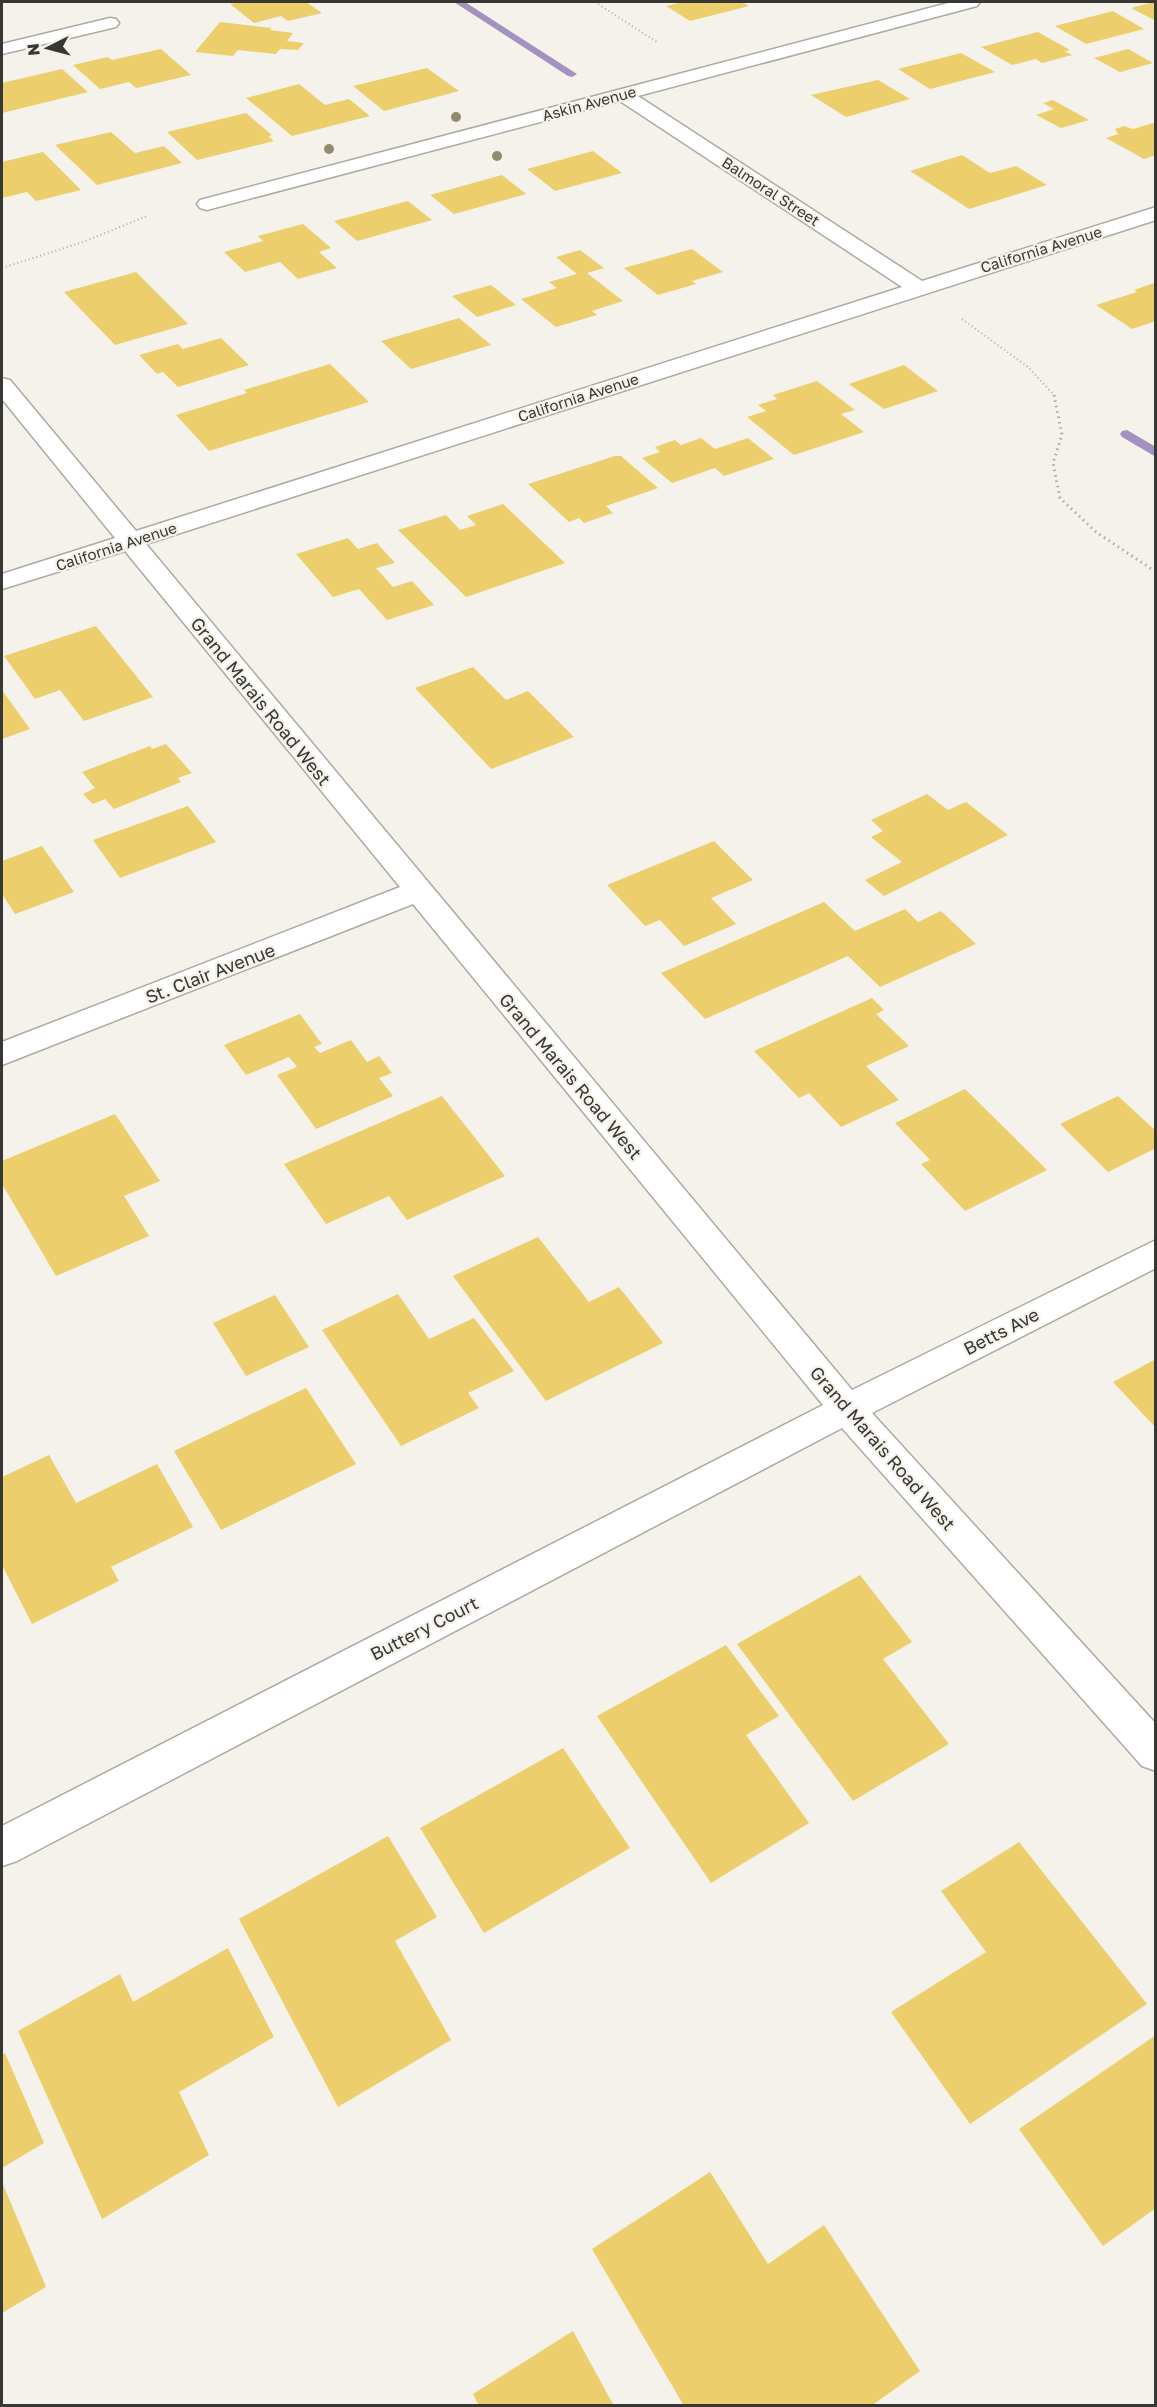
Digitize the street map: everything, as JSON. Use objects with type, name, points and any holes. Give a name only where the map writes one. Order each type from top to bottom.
[{"type":"street","name":"Askin Avenue","points":[[207,204],[971,2]]},
{"type":"street","points":[[2,49],[110,23]]},
{"type":"street","name":"Balmoral Street","points":[[623,94],[918,288]]},
{"type":"street","name":"California Avenue","points":[[2,582],[1155,213]]},
{"type":"street","name":"Grand Marais Road West","points":[[2,385],[847,1409],[1155,1753]]},
{"type":"street","name":"St. Clair Avenue","points":[[2,1054],[418,891]]},
{"type":"street","name":"Betts Ave","points":[[847,1409],[1155,1253]]},
{"type":"street","name":"Buttery Court","points":[[2,1847],[847,1409]]},
{"type":"path","points":[[595,2],[663,46]]},
{"type":"path","points":[[2,268],[83,242],[147,216]]},
{"type":"path","points":[[956,314],[1028,367],[1054,393],[1062,435],[1053,463],[1060,498],[1096,532],[1155,572]]},
{"type":"building","points":[[306,2],[322,13],[288,21],[281,16],[254,23],[230,4]]},
{"type":"building","points":[[683,2],[742,2],[749,6],[690,21],[666,6]]},
{"type":"building","points":[[1154,2],[1156,2],[1156,21],[1131,8]]},
{"type":"building","points":[[1113,11],[1144,29],[1086,44],[1055,26]]},
{"type":"building","points":[[220,22],[272,28],[270,30],[293,33],[287,41],[304,43],[298,50],[280,49],[276,54],[238,50],[233,56],[195,52]]},
{"type":"building","points":[[1038,32],[1070,50],[1065,51],[1072,55],[1042,63],[1036,59],[1012,65],[981,47]]},
{"type":"building","points":[[161,49],[191,75],[136,88],[129,82],[100,89],[73,65],[108,57],[112,60]]},
{"type":"building","points":[[1128,49],[1153,63],[1120,72],[1094,58]]},
{"type":"building","points":[[961,53],[995,72],[930,89],[898,69]]},
{"type":"building","points":[[427,68],[459,91],[384,111],[353,86]]},
{"type":"building","points":[[62,69],[88,92],[2,113],[2,83]]},
{"type":"building","points":[[878,80],[910,99],[846,117],[811,95]]},
{"type":"building","points":[[299,84],[325,105],[349,99],[370,116],[292,136],[246,98]]},
{"type":"building","points":[[1053,100],[1089,120],[1061,128],[1036,115],[1054,109],[1043,103]]},
{"type":"building","points":[[246,113],[272,135],[268,136],[274,141],[197,160],[167,132]]},
{"type":"building","points":[[1156,124],[1156,155],[1144,159],[1106,138],[1118,134],[1115,129],[1124,126],[1133,129]]},
{"type":"building","points":[[111,132],[135,153],[164,146],[182,163],[97,185],[55,145]]},
{"type":"building","points":[[593,151],[622,173],[555,191],[527,169]]},
{"type":"building","points":[[43,152],[81,190],[36,201],[27,192],[2,198],[2,162]]},
{"type":"building","points":[[962,155],[990,173],[1016,166],[1047,185],[969,209],[910,171]]},
{"type":"building","points":[[502,175],[526,194],[454,214],[430,195]]},
{"type":"building","points":[[408,201],[432,220],[357,241],[334,221]]},
{"type":"building","points":[[303,224],[331,248],[319,252],[337,268],[298,279],[280,262],[245,272],[224,252],[263,241],[258,236]]},
{"type":"building","points":[[692,249],[723,272],[692,281],[696,284],[658,295],[624,268]]},
{"type":"building","points":[[580,250],[604,268],[587,273],[623,301],[592,311],[597,315],[556,327],[521,299],[557,288],[549,282],[577,274],[556,257]]},
{"type":"building","points":[[136,272],[188,324],[115,345],[64,292]]},
{"type":"building","points":[[1154,283],[1156,321],[1132,329],[1096,305],[1137,292],[1134,290]]},
{"type":"building","points":[[491,285],[516,305],[477,317],[452,296]]},
{"type":"building","points":[[459,318],[491,345],[411,369],[381,341]]},
{"type":"building","points":[[221,338],[249,365],[178,387],[163,372],[157,374],[139,355],[178,344],[183,349]]},
{"type":"building","points":[[330,364],[369,402],[209,451],[176,415],[247,393],[244,390]]},
{"type":"building","points":[[904,365],[938,391],[884,409],[849,384]]},
{"type":"building","points":[[817,381],[855,410],[841,414],[864,432],[794,455],[747,417],[766,411],[758,405],[777,399],[773,395]]},
{"type":"building","points":[[701,438],[715,449],[748,438],[774,459],[724,476],[715,468],[672,483],[642,458],[660,452],[655,447],[675,440],[681,445]]},
{"type":"building","points":[[621,456],[658,488],[606,506],[613,513],[584,523],[579,518],[569,522],[528,484]]},
{"type":"building","points":[[503,504],[565,563],[466,597],[398,530],[446,515],[460,530],[476,525],[467,516]]},
{"type":"building","points":[[348,538],[358,549],[377,543],[395,563],[376,568],[393,587],[412,581],[434,605],[387,620],[359,589],[333,597],[296,554]]},
{"type":"building","points":[[96,626],[153,697],[84,721],[60,690],[35,699],[4,656]]},
{"type":"building","points":[[473,667],[506,700],[528,691],[574,737],[491,769],[415,688]]},
{"type":"building","points":[[2,690],[30,729],[2,739]]},
{"type":"building","points":[[166,744],[192,773],[178,778],[181,782],[114,809],[105,799],[93,804],[83,794],[95,788],[82,772],[150,746],[152,749]]},
{"type":"building","points":[[927,794],[948,810],[966,802],[1008,835],[884,896],[865,880],[902,862],[871,837],[883,831],[871,820]]},
{"type":"building","points":[[188,806],[216,842],[120,878],[93,840]]},
{"type":"building","points":[[714,841],[753,880],[711,898],[736,924],[684,946],[660,920],[645,926],[607,885]]},
{"type":"building","points":[[42,846],[74,892],[15,914],[2,894],[2,861]]},
{"type":"building","points":[[824,902],[855,931],[905,909],[918,922],[941,911],[976,944],[880,987],[848,956],[705,1019],[661,973]]},
{"type":"building","points":[[872,998],[884,1010],[876,1014],[909,1046],[866,1066],[899,1100],[841,1127],[809,1093],[799,1098],[754,1051]]},
{"type":"building","points":[[300,1014],[322,1044],[314,1047],[320,1053],[351,1040],[367,1062],[379,1056],[392,1073],[379,1078],[393,1096],[316,1129],[277,1075],[297,1067],[289,1057],[246,1075],[224,1045]]},
{"type":"building","points":[[965,1089],[1047,1170],[965,1211],[921,1164],[930,1160],[895,1123]]},
{"type":"building","points":[[442,1096],[505,1176],[407,1220],[389,1196],[326,1224],[284,1164]]},
{"type":"building","points":[[1118,1096],[1156,1131],[1156,1148],[1108,1172],[1060,1124]]},
{"type":"building","points":[[115,1114],[160,1181],[124,1196],[149,1236],[56,1276],[2,1184],[2,1161]]},
{"type":"building","points":[[538,1237],[589,1302],[619,1287],[663,1343],[546,1401],[453,1276]]},
{"type":"building","points":[[398,1294],[429,1339],[474,1318],[514,1371],[468,1393],[479,1408],[401,1446],[322,1330]]},
{"type":"building","points":[[275,1295],[309,1347],[246,1376],[213,1323]]},
{"type":"building","points":[[1156,1359],[1156,1428],[1113,1382]]},
{"type":"building","points":[[306,1388],[356,1464],[221,1530],[174,1451]]},
{"type":"building","points":[[49,1455],[76,1503],[157,1464],[193,1527],[111,1567],[119,1581],[32,1624],[2,1565],[2,1477]]},
{"type":"building","points":[[860,1575],[912,1642],[883,1659],[949,1744],[853,1801],[737,1644]]},
{"type":"building","points":[[726,1645],[779,1716],[746,1735],[809,1823],[711,1883],[597,1716]]},
{"type":"building","points":[[563,1748],[630,1848],[484,1933],[420,1828]]},
{"type":"building","points":[[388,1836],[437,1917],[395,1941],[451,2040],[338,2107],[239,1919]]},
{"type":"building","points":[[1019,1842],[1147,2004],[970,2124],[891,2012],[986,1952],[941,1891]]},
{"type":"building","points":[[228,1948],[274,2037],[179,2092],[209,2155],[102,2219],[18,2031],[120,1974],[133,2002]]},
{"type":"building","points":[[1156,2035],[1156,2208],[1103,2246],[1019,2129]]},
{"type":"building","points":[[5,2053],[44,2143],[2,2168],[2,2055]]},
{"type":"building","points":[[710,2172],[768,2264],[824,2225],[920,2371],[871,2406],[684,2406],[592,2249]]},
{"type":"building","points":[[2,2182],[46,2287],[2,2313]]},
{"type":"building","points":[[573,2331],[614,2406],[479,2406],[473,2394]]},
{"type":"waterway","points":[[459,2],[572,74]]},
{"type":"waterway","points":[[1127,434],[1156,453]]}]
